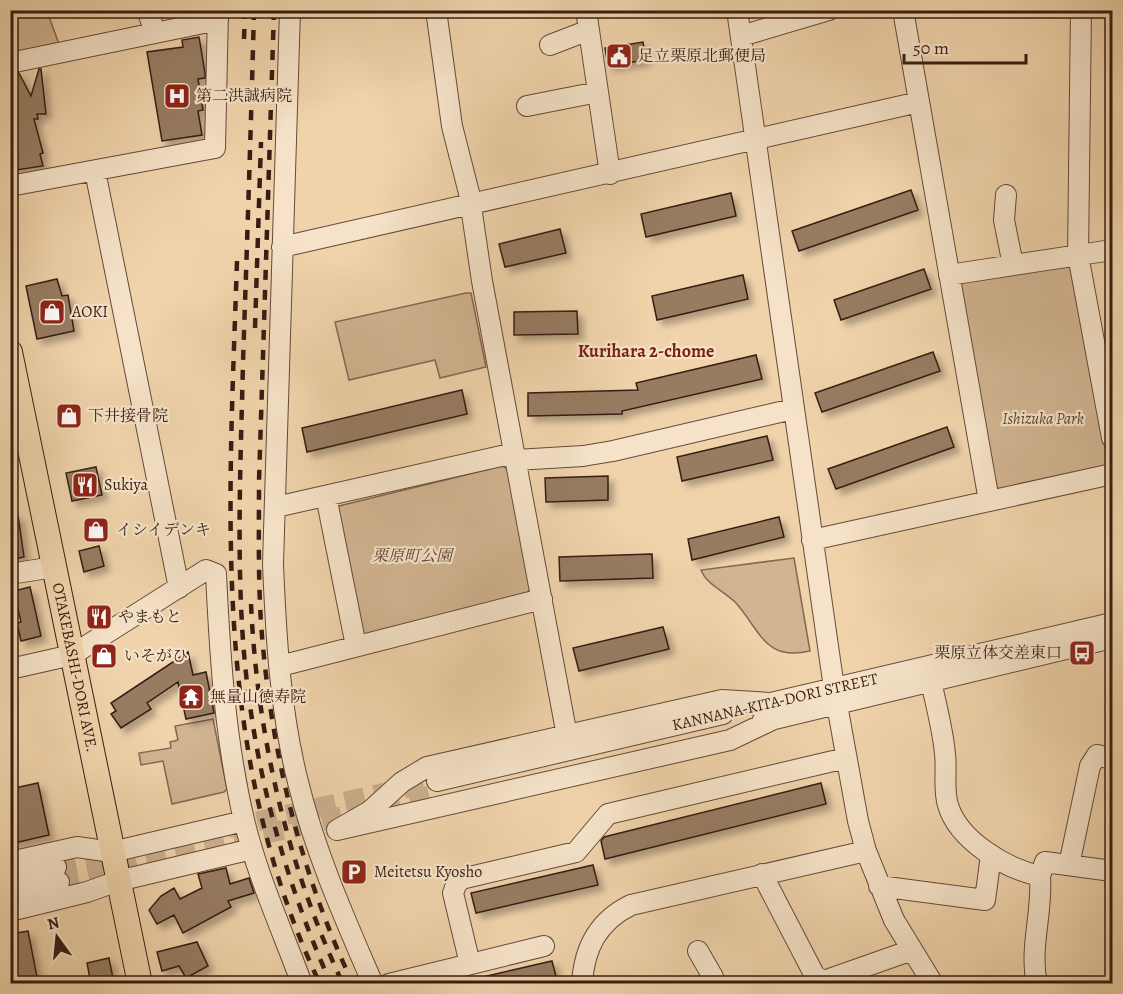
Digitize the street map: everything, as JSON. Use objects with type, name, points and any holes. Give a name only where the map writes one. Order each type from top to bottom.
[{"type":"main road","name":"OTAKEBASHI-DORI AVE.","points":[[10,352],[140,984]]},
{"type":"street","points":[[147,10],[155,32]]},
{"type":"street","points":[[290,10],[273,564],[280,666],[290,746],[314,836],[329,883],[373,984]]},
{"type":"street","points":[[436,10],[450,114],[471,206],[567,736]]},
{"type":"street","points":[[737,10],[812,540],[846,758],[866,851],[879,885],[894,920],[933,984]]},
{"type":"street","points":[[741,36],[829,10]]},
{"type":"street","points":[[903,10],[989,501]]},
{"type":"street","points":[[1081,10],[1078,255],[1109,399],[1113,438]]},
{"type":"street","points":[[10,63],[155,32],[218,15],[215,148],[10,186]]},
{"type":"street","points":[[550,45],[587,20],[609,174]]},
{"type":"street","points":[[527,106],[598,92]]},
{"type":"street","points":[[282,247],[471,206],[919,102]]},
{"type":"street","points":[[95,171],[179,588]]},
{"type":"street","points":[[1006,195],[1005,220],[1013,265]]},
{"type":"street","points":[[949,275],[1113,250]]},
{"type":"street","points":[[276,507],[515,456],[583,456],[614,451],[793,409]]},
{"type":"street","points":[[812,540],[1113,474]]},
{"type":"street","points":[[326,496],[356,646]]},
{"type":"street","points":[[10,574],[54,567]]},
{"type":"street","points":[[10,669],[72,655],[206,570],[216,574],[221,675],[228,742],[244,821],[252,849],[302,984]]},
{"type":"street","points":[[280,666],[542,600]]},
{"type":"street","name":"KANNANA-KITA-DORI STREET","points":[[438,787],[835,696],[1113,623]]},
{"type":"street","name":"KANNANA-KITA-DORI STREET","points":[[835,696],[931,681],[1113,638]]},
{"type":"street","points":[[931,681],[945,752],[947,804],[973,842],[991,855],[1027,873],[1040,876]]},
{"type":"street","points":[[337,830],[364,815],[402,782],[427,767],[722,700],[772,711]]},
{"type":"street","points":[[314,836],[730,740],[772,711]]},
{"type":"street","points":[[1069,865],[1090,766],[1097,755],[1113,759]]},
{"type":"street","points":[[470,964],[453,893],[461,879],[576,852],[608,814],[846,758]]},
{"type":"street","points":[[10,862],[77,848],[112,852],[244,821]]},
{"type":"street","points":[[10,910],[252,849]]},
{"type":"street","points":[[582,984],[586,952],[592,939],[619,911],[645,901],[866,851]]},
{"type":"street","points":[[879,885],[985,900],[991,855]]},
{"type":"street","points":[[1037,984],[1035,951],[1042,897],[1040,876],[1045,862],[1113,871]]},
{"type":"street","points":[[10,877],[58,874],[10,893]]},
{"type":"street","points":[[762,874],[815,976],[824,981],[912,950]]},
{"type":"street","points":[[389,984],[544,946]]},
{"type":"street","points":[[698,951],[712,977],[705,984]]},
{"type":"green space","points":[[10,11],[47,11],[60,47],[11,59]]},
{"type":"green space","name":"Ishizuka Park","points":[[1071,265],[1075,268],[1109,459],[1105,467],[1002,490],[995,487],[960,287],[965,279]]},
{"type":"green space","points":[[471,293],[486,367],[440,378],[435,360],[349,380],[335,322]]},
{"type":"green space","name":"栗原町公園","points":[[502,466],[508,469],[531,588],[526,595],[366,636],[359,631],[335,513],[339,506]]},
{"type":"green space","points":[[794,558],[810,651],[795,653],[782,652],[765,641],[735,602],[711,583],[701,570]]},
{"type":"green space","points":[[213,719],[227,789],[224,792],[172,804],[163,761],[141,765],[139,753],[171,748],[170,742],[178,740],[175,726]]},
{"type":"building","points":[[199,37],[205,73],[205,78],[198,79],[203,110],[198,111],[202,135],[162,141],[147,52],[183,47],[182,40]]},
{"type":"building","points":[[643,42],[646,60],[608,66],[605,48]]},
{"type":"building","points":[[39,69],[41,69],[46,114],[37,114],[38,119],[34,119],[43,153],[40,154],[43,166],[10,171],[10,75],[19,73],[31,96]]},
{"type":"building","points":[[911,190],[918,210],[799,251],[792,231]]},
{"type":"building","points":[[731,193],[736,216],[646,237],[641,214]]},
{"type":"building","points":[[560,229],[566,253],[505,267],[499,244]]},
{"type":"building","points":[[924,269],[931,289],[841,320],[834,300]]},
{"type":"building","points":[[743,275],[748,299],[657,320],[652,296]]},
{"type":"building","points":[[57,279],[62,296],[68,295],[74,331],[37,339],[26,286]]},
{"type":"building","points":[[577,311],[578,334],[514,335],[514,312]]},
{"type":"building","points":[[933,352],[940,371],[822,412],[815,393]]},
{"type":"building","points":[[756,355],[762,379],[622,411],[622,414],[528,416],[528,393],[638,390],[636,383]]},
{"type":"building","points":[[462,390],[467,414],[307,452],[302,428]]},
{"type":"building","points":[[947,427],[954,447],[836,489],[828,469]]},
{"type":"building","points":[[767,436],[773,460],[682,481],[677,457]]},
{"type":"building","points":[[96,467],[102,495],[72,501],[66,473]]},
{"type":"building","points":[[608,476],[608,500],[546,502],[545,478]]},
{"type":"building","points":[[10,515],[18,515],[24,557],[10,560]]},
{"type":"building","points":[[779,517],[784,537],[692,560],[688,539]]},
{"type":"building","points":[[99,546],[104,566],[84,572],[79,551]]},
{"type":"building","points":[[652,554],[653,578],[560,581],[559,557]]},
{"type":"building","points":[[30,587],[41,636],[21,641],[17,623],[21,622],[14,591]]},
{"type":"building","points":[[663,627],[669,649],[579,671],[573,648]]},
{"type":"building","points":[[188,652],[193,675],[206,672],[214,713],[186,719],[178,682],[147,703],[151,709],[121,728],[111,714],[116,711],[111,703]]},
{"type":"building","points":[[38,783],[49,835],[10,844],[10,789]]},
{"type":"building","points":[[821,783],[826,804],[605,859],[601,841],[604,837]]},
{"type":"building","points":[[593,865],[598,885],[476,913],[471,893]]},
{"type":"building","points":[[226,868],[230,884],[249,878],[254,893],[228,901],[231,907],[183,933],[174,915],[157,924],[149,910],[161,896],[174,888],[180,899],[202,888],[198,874]]},
{"type":"building","points":[[28,931],[37,977],[10,979],[10,934]]},
{"type":"building","points":[[197,942],[208,966],[186,978],[179,966],[162,971],[157,952]]},
{"type":"building","points":[[109,958],[114,984],[91,984],[87,963]]},
{"type":"building","points":[[552,961],[558,984],[479,984],[478,978]]},
{"type":"tunnel","points":[[228,828],[437,781]]},
{"type":"tunnel","points":[[59,882],[437,794]]},
{"type":"tunnel","points":[[56,867],[115,853]]},
{"type":"railway","points":[[244,39],[245,10]]},
{"type":"railway","points":[[254,10],[240,461],[242,625],[252,717],[270,808],[297,897],[331,984]]},
{"type":"railway","points":[[274,10],[259,481],[261,623],[272,716],[290,807],[317,897],[353,984]]},
{"type":"railway","points":[[255,328],[261,142]]},
{"type":"railway","points":[[237,261],[231,446],[231,538],[234,628],[243,719],[260,808],[285,896],[320,984]]},
{"type":"railway","points":[[251,604],[260,702],[278,798],[306,893],[343,984]]},
{"type":"place","name":"足立栗原北郵便局","points":[[619,56]]},
{"type":"place","name":"第二洪誠病院","points":[[177,96]]},
{"type":"place","name":"AOKI","points":[[52,312]]},
{"type":"place","name":"下井接骨院","points":[[69,416]]},
{"type":"place","name":"Sukiya","points":[[85,485]]},
{"type":"place","name":"イシイデンキ","points":[[96,530]]},
{"type":"place","name":"やまもと","points":[[99,617]]},
{"type":"place","name":"栗原立体交差東口","points":[[1082,653]]},
{"type":"place","name":"いそがひ","points":[[104,656]]},
{"type":"place","name":"無量山徳寿院","points":[[191,697]]},
{"type":"place","name":"Meitetsu Kyosho","points":[[354,872]]},
{"type":"district","name":"Kurihara 2-chome","points":[[646,351]]}]
